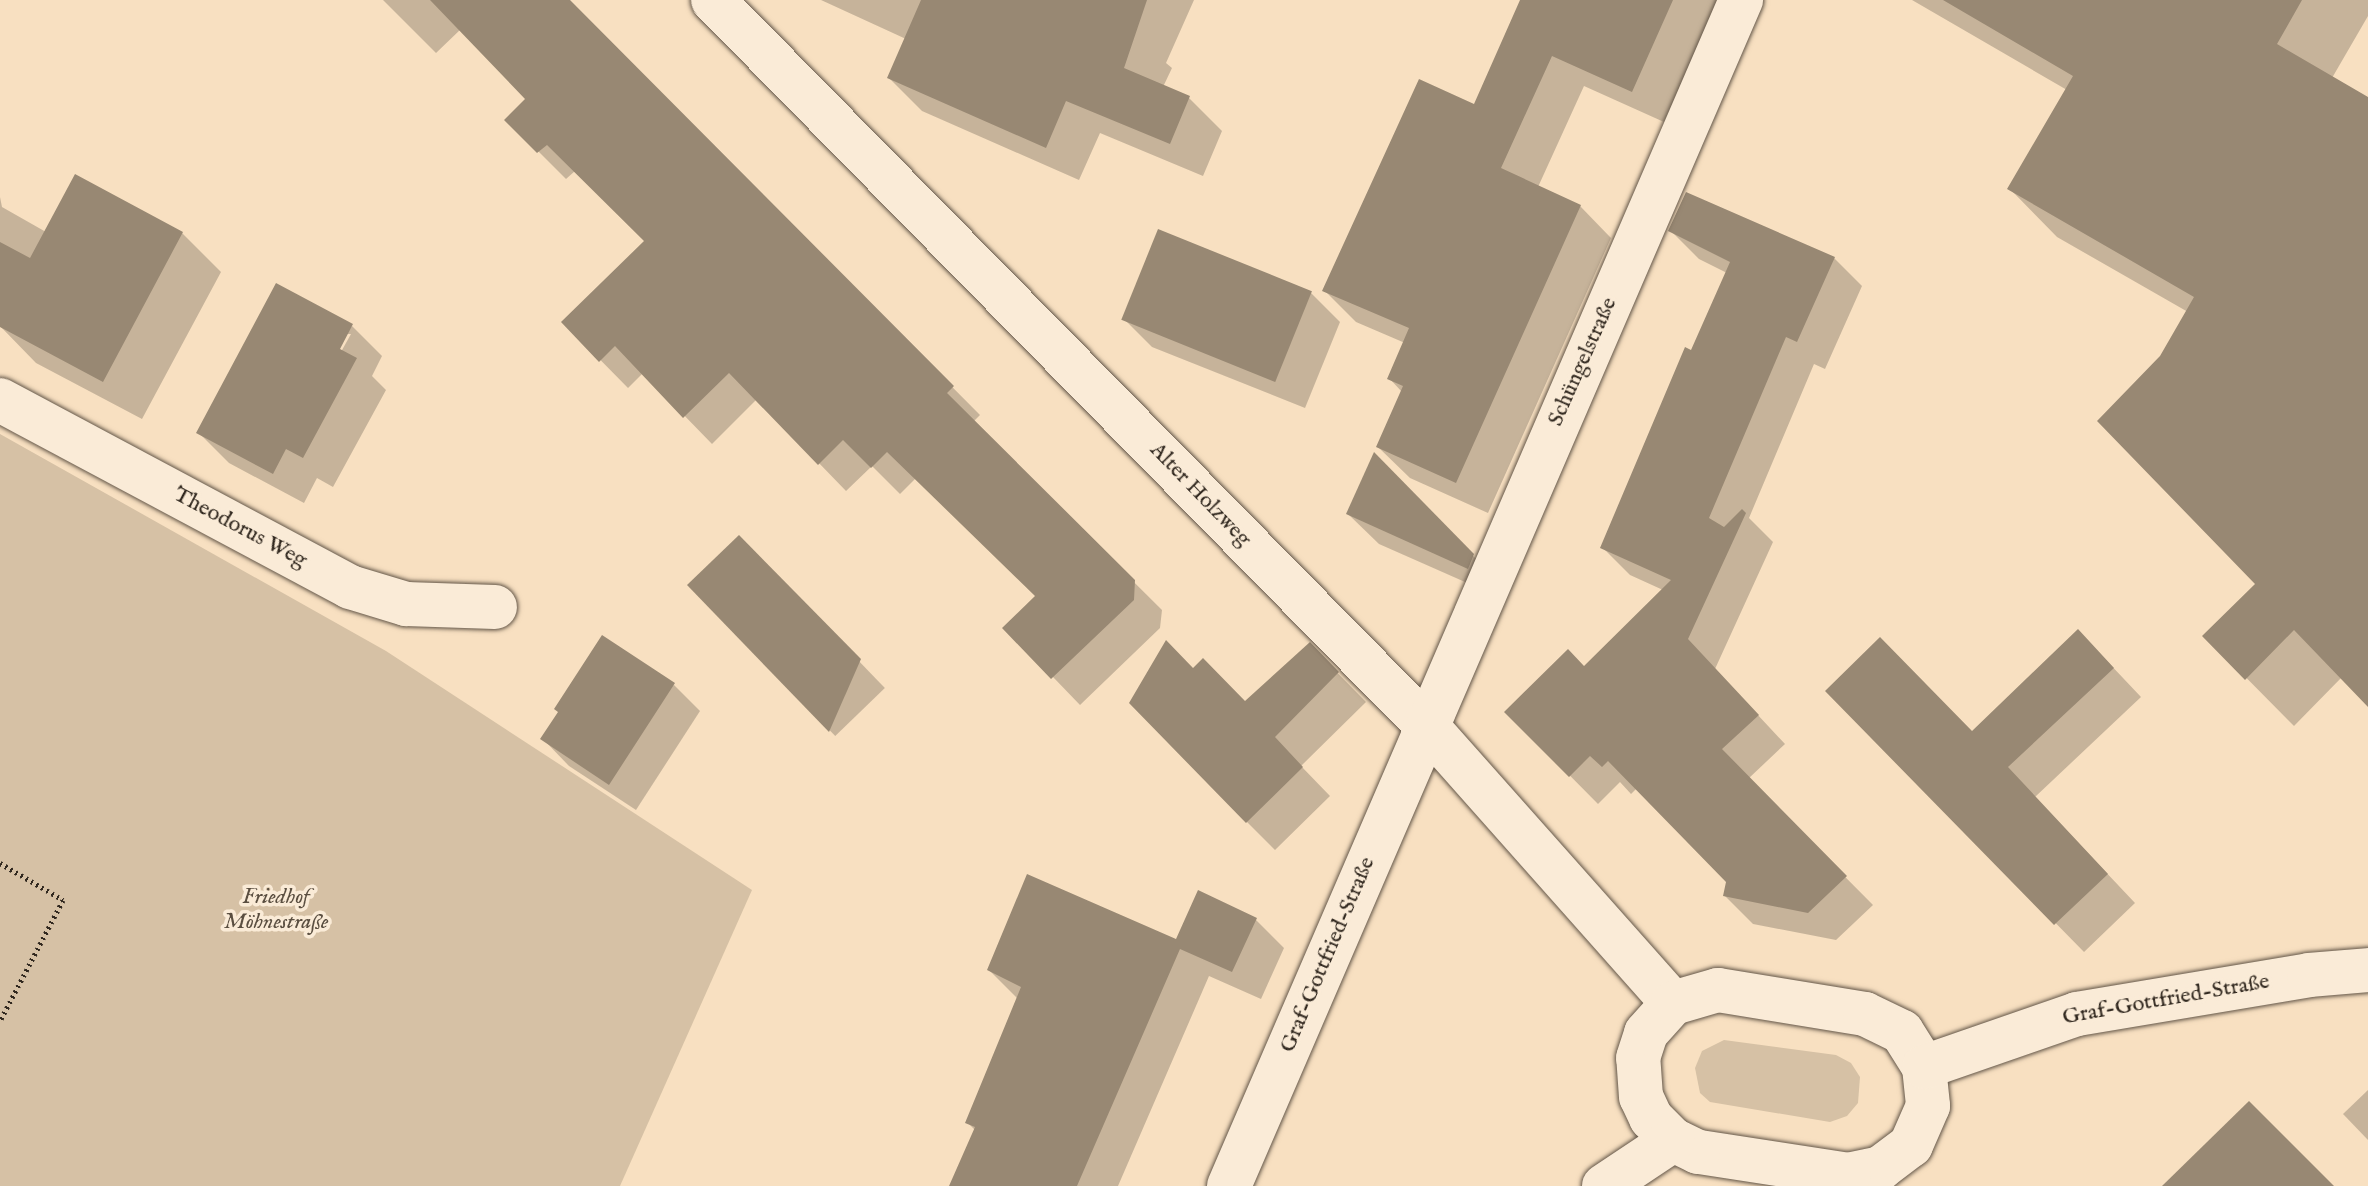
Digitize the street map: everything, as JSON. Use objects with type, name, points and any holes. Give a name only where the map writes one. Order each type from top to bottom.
[{"type":"street","name":"Alter Holzweg","points":[[713,0],[1425,724],[1673,1003]]},
{"type":"street","name":"Schüngelstraße","points":[[1425,724],[1741,0]]},
{"type":"street","name":"Theodorus Weg","points":[[0,400],[350,587],[406,604],[495,607]]},
{"type":"street","name":"Graf-Gottfried-Straße","points":[[1229,1186],[1425,724]]},
{"type":"street","name":"Graf-Gottfried-Straße","points":[[1924,1067],[2077,1014],[2293,977],[2368,970]]},
{"type":"street","points":[[1718,990],[1865,1014],[1902,1032],[1924,1067],[1928,1106],[1920,1130],[1876,1179],[1698,1152],[1673,1140],[1651,1118],[1641,1097],[1638,1058],[1646,1033],[1673,1003],[1718,990]]},
{"type":"street","points":[[1604,1186],[1673,1140]]},
{"type":"path","points":[[0,863],[63,900],[0,1021]]},
{"type":"green space","name":"Friedhof Möhnestraße","points":[[0,434],[386,651],[752,890],[620,1186],[0,1186]]},
{"type":"green space","points":[[1724,1040],[1836,1055],[1851,1063],[1860,1077],[1858,1103],[1847,1116],[1830,1122],[1710,1102],[1700,1093],[1695,1068],[1702,1051]]},
{"type":"building","points":[[430,0],[570,0],[954,386],[947,393],[1135,580],[1134,600],[1051,679],[1002,628],[1035,596],[887,452],[871,468],[843,440],[818,465],[729,373],[683,418],[615,346],[599,362],[561,322],[644,241],[547,145],[537,153],[504,120],[525,99]]},
{"type":"building","points":[[921,0],[1147,0],[1124,68],[1190,96],[1170,144],[1066,101],[1046,148],[887,78]]},
{"type":"building","points":[[1520,0],[1673,0],[1632,92],[1552,56],[1501,168],[1581,205],[1456,483],[1376,447],[1403,386],[1387,379],[1409,328],[1322,291],[1419,79],[1474,104]]},
{"type":"building","points":[[1943,0],[2302,0],[2277,44],[2368,97],[2368,707],[2294,630],[2245,680],[2202,636],[2255,584],[2097,421],[2160,356],[2194,297],[2007,189],[2073,76]]},
{"type":"building","points":[[75,174],[183,232],[103,382],[0,327],[0,242],[30,258]]},
{"type":"building","points":[[1686,192],[1835,257],[1797,342],[1786,337],[1709,518],[1724,527],[1742,509],[1746,513],[1688,639],[1759,715],[1722,749],[1847,876],[1808,913],[1723,896],[1726,882],[1608,761],[1602,767],[1590,756],[1569,777],[1504,712],[1568,649],[1584,666],[1671,580],[1600,548],[1685,347],[1691,350],[1730,262],[1668,231]]},
{"type":"building","points":[[1158,229],[1312,291],[1275,382],[1121,320]]},
{"type":"building","points":[[276,283],[353,324],[340,349],[357,358],[303,458],[286,449],[273,474],[196,433]]},
{"type":"building","points":[[1374,452],[1474,554],[1468,569],[1346,514]]},
{"type":"building","points":[[739,535],[861,659],[829,732],[687,585]]},
{"type":"building","points":[[2078,629],[2114,668],[2008,767],[2108,874],[2054,925],[1825,691],[1880,637],[1972,731]]},
{"type":"building","points":[[602,635],[675,683],[609,785],[540,739],[558,712],[554,709]]},
{"type":"building","points":[[1166,640],[1193,668],[1203,658],[1245,701],[1310,642],[1339,672],[1275,737],[1303,767],[1246,823],[1129,703]]},
{"type":"building","points":[[1027,874],[1176,939],[1198,890],[1257,918],[1232,972],[1180,949],[1077,1186],[949,1186],[975,1127],[965,1123],[1021,987],[987,970]]},
{"type":"building","points":[[2249,1101],[2334,1186],[2162,1186]]}]
